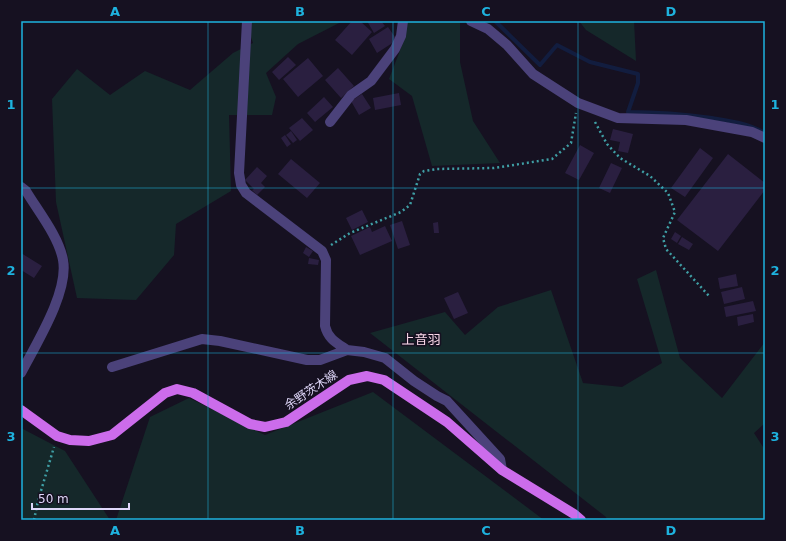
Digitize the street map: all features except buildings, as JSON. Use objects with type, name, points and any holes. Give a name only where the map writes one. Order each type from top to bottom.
[{"type":"main road","name":"余野茨木線","points":[[21,410],[56,436],[70,440],[89,441],[112,435],[166,393],[177,389],[193,393],[250,424],[265,427],[286,422],[349,380],[367,376],[384,380],[436,415],[502,470],[574,514],[581,520]]},
{"type":"street","points":[[247,21],[239,173],[241,185],[246,194],[322,251],[326,260],[326,332],[330,338],[347,350]]},
{"type":"street","points":[[330,122],[351,95],[371,81],[395,49],[401,36],[403,21]]},
{"type":"street","points":[[471,21],[488,29],[507,45],[533,74],[578,103],[588,107],[618,118],[686,120],[752,132],[765,138]]},
{"type":"street","points":[[21,187],[26,191],[56,240],[63,260],[63,281],[52,311],[21,373]]},
{"type":"street","points":[[112,367],[202,339],[220,341],[307,360],[320,360],[347,350],[364,352],[385,358],[414,381],[436,396],[447,401],[500,459],[502,470]]},
{"type":"path","points":[[322,251],[350,233],[401,212],[410,205],[420,174],[424,171],[437,169],[494,168],[552,159],[571,143],[578,103]]},
{"type":"path","points":[[588,107],[607,144],[620,158],[650,176],[668,193],[675,212],[662,238],[666,249],[710,296]]},
{"type":"path","points":[[34,520],[56,436]]},
{"type":"green space","points":[[245,21],[343,21],[298,44],[266,73],[276,97],[272,115],[229,115],[231,191],[176,224],[174,255],[136,300],[77,298],[56,202],[52,99],[77,69],[110,95],[145,71],[190,90],[233,53],[253,43]]},
{"type":"green space","points":[[398,21],[460,21],[460,62],[473,121],[500,163],[432,166],[412,96],[389,79],[406,35]]},
{"type":"green space","points":[[579,21],[634,21],[636,61],[586,30]]},
{"type":"green space","points":[[656,270],[680,358],[722,398],[765,342],[765,423],[754,433],[765,450],[765,520],[607,520],[606,517],[370,333],[445,312],[465,335],[498,307],[551,290],[583,383],[622,387],[662,363],[637,279]]},
{"type":"green space","points":[[373,392],[544,520],[116,520],[150,417],[189,398],[265,435]]},
{"type":"green space","points":[[21,428],[65,451],[110,520],[21,520]]},
{"type":"waterway","points":[[495,21],[540,65],[557,45],[590,62],[638,74],[638,83],[628,112],[649,112],[712,118],[745,124],[763,132]]},
{"type":"district","name":"上音羽","points":[[421,339]]}]
